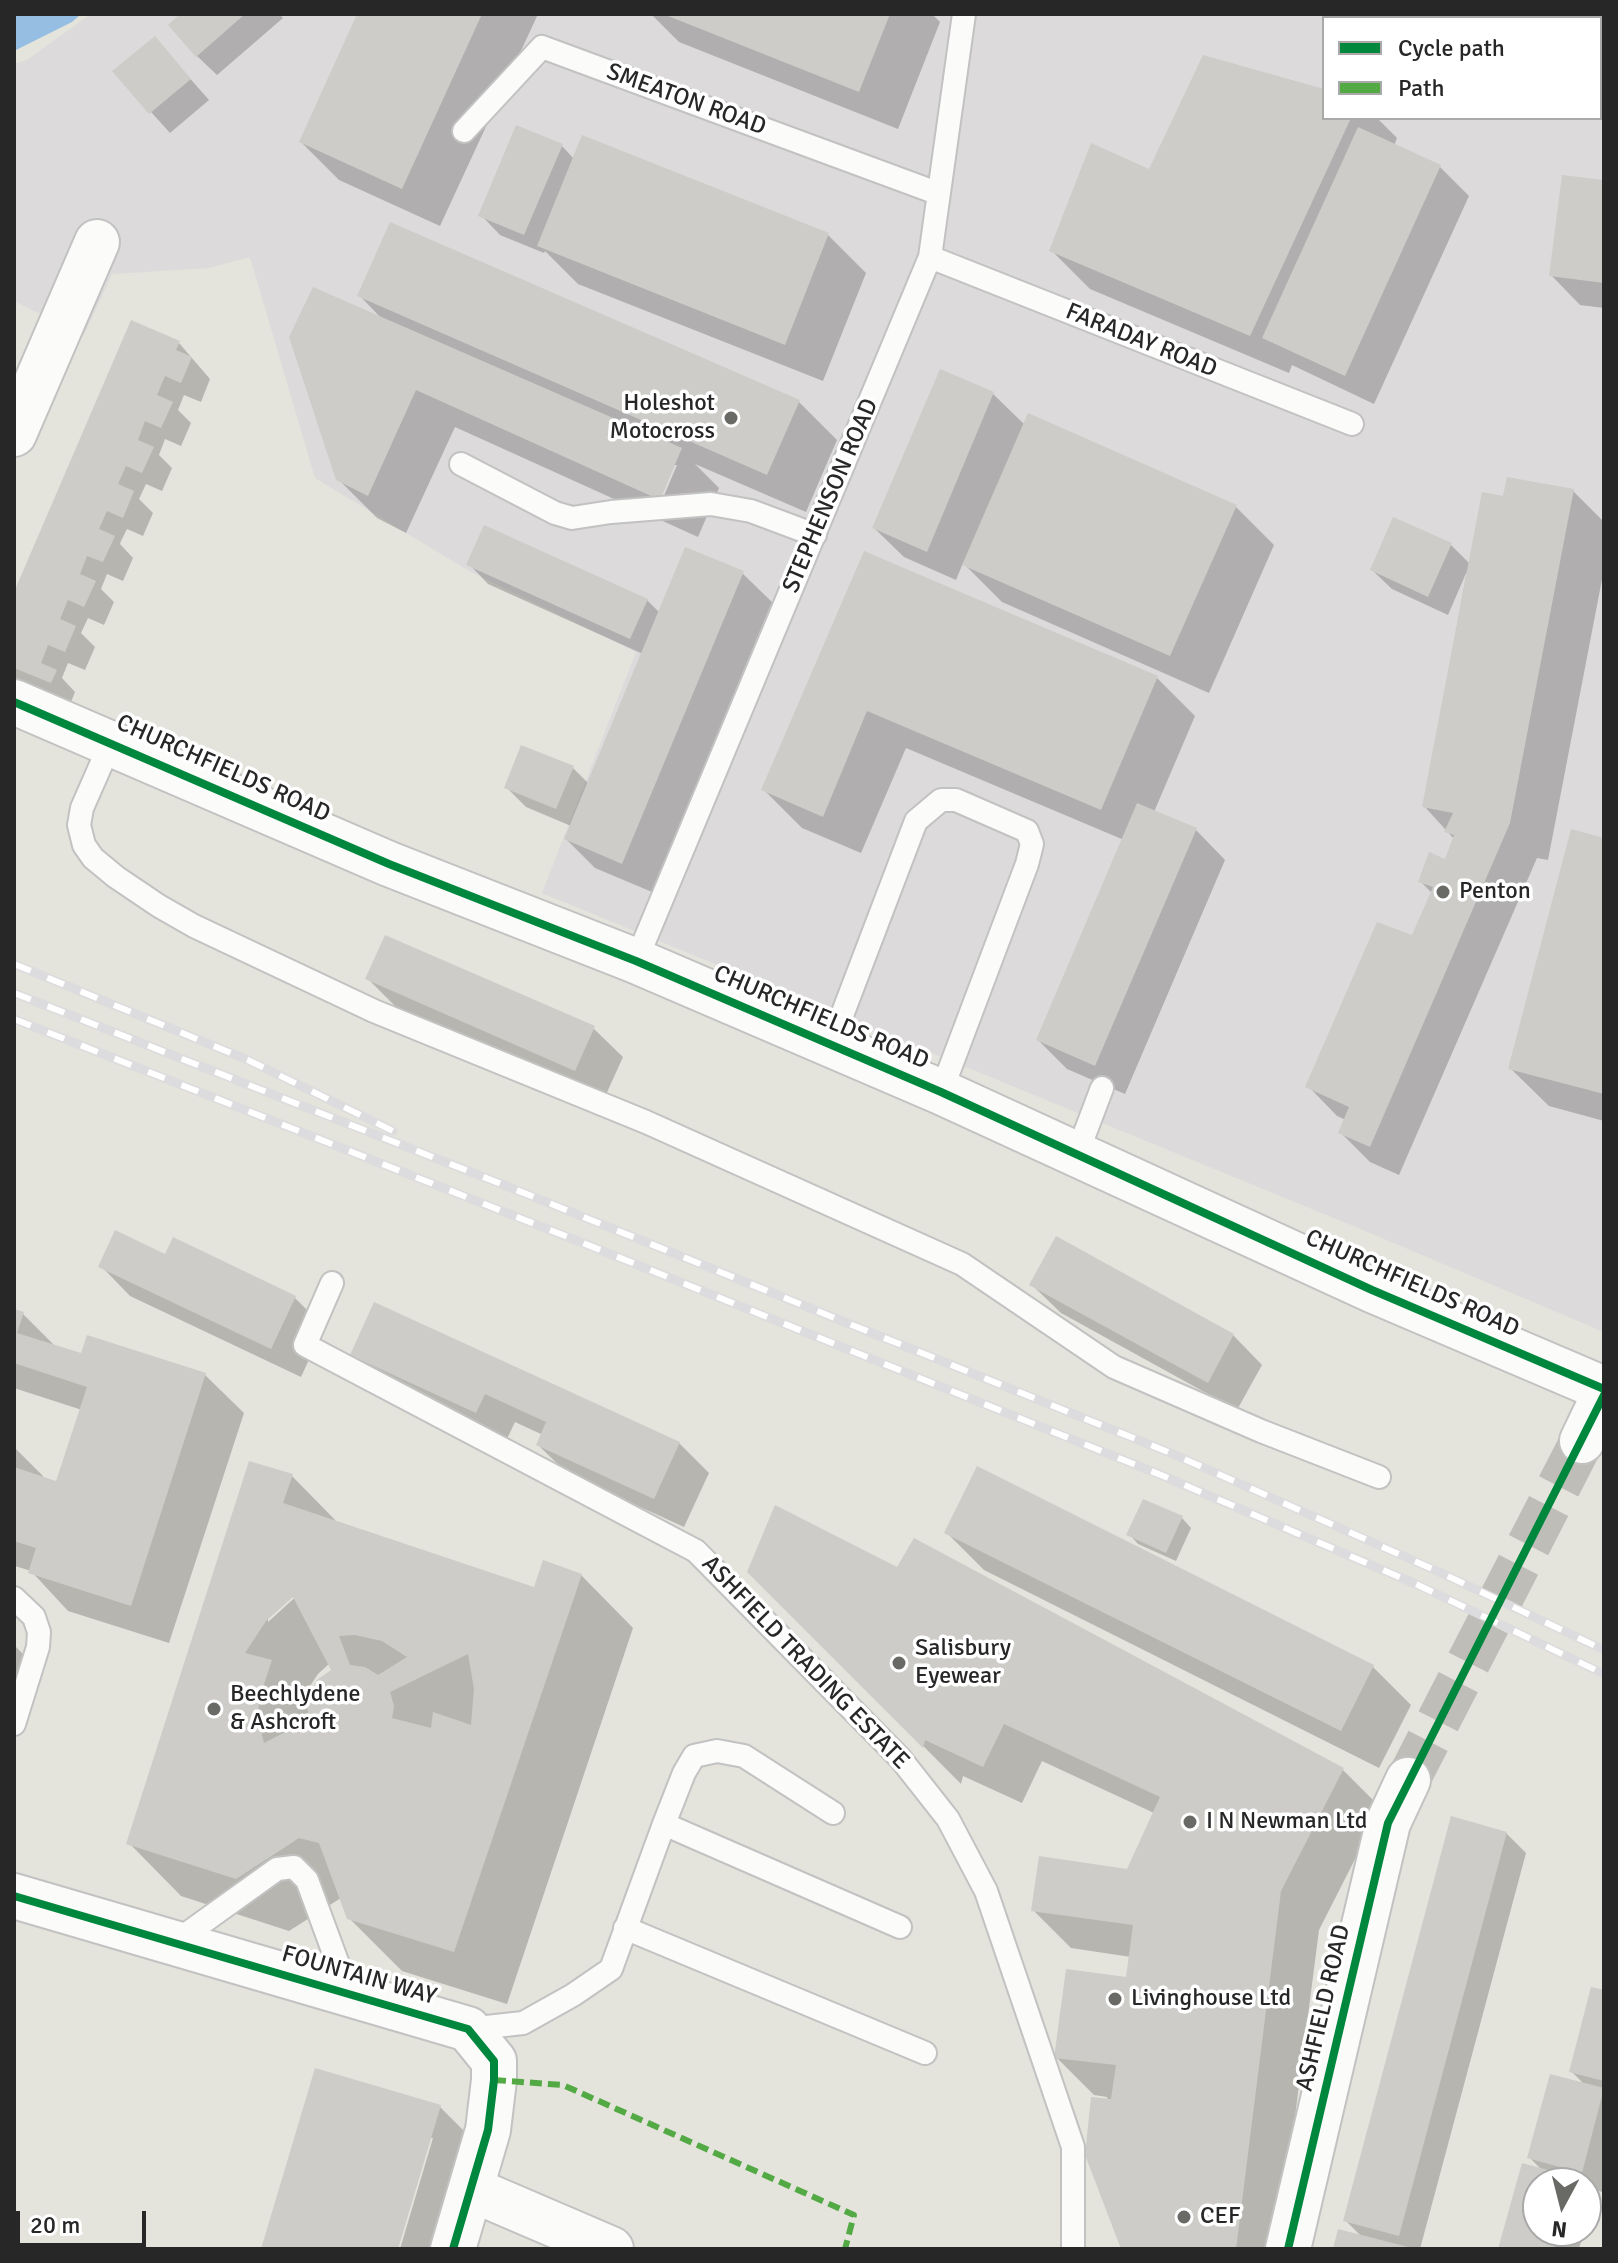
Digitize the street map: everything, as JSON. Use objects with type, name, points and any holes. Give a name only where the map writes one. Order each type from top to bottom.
[{"type":"street","points":[[14,434],[97,242]]},
{"type":"street","name":"CHURCHFIELDS ROAD","points":[[14,702],[389,864],[636,961],[831,1044],[1604,1392]]},
{"type":"street","points":[[1582,1441],[1604,1392]]},
{"type":"street","name":"ASHFIELD ROAD","points":[[1288,2249],[1388,1823],[1408,1780]]},
{"type":"street","name":"FOUNTAIN WAY","points":[[14,1896],[468,2029]]},
{"type":"street","points":[[453,2249],[488,2130],[494,2061],[468,2029]]},
{"type":"street","points":[[471,2189],[611,2249]]},
{"type":"lane","name":"STEPHENSON ROAD","points":[[636,961],[930,257],[964,14]]},
{"type":"lane","name":"SMEATON ROAD","points":[[464,131],[542,47],[937,193]]},
{"type":"lane","name":"FARADAY ROAD","points":[[930,257],[1352,424]]},
{"type":"lane","points":[[461,464],[555,513],[572,518],[711,504],[751,511],[815,535]]},
{"type":"lane","points":[[111,742],[82,808],[79,825],[84,845],[93,858],[116,877],[159,906],[194,926],[374,1011],[646,1122],[962,1264],[1114,1367],[1261,1431],[1379,1477]]},
{"type":"lane","points":[[831,1044],[916,821],[941,800],[956,800],[1027,831],[1032,844],[941,1092]]},
{"type":"lane","points":[[1077,1154],[1102,1088]]},
{"type":"lane","name":"ASHFIELD TRADING ESTATE","points":[[332,1283],[305,1345],[696,1551],[900,1758],[948,1819],[986,1891],[1073,2147],[1073,2249]]},
{"type":"lane","points":[[14,1598],[34,1617],[39,1632],[38,1647],[14,1724]]},
{"type":"lane","points":[[468,2029],[523,2023],[611,1969],[664,1824],[694,1756],[717,1751],[744,1756],[833,1813]]},
{"type":"lane","points":[[664,1824],[900,1927]]},
{"type":"lane","points":[[174,1943],[277,1869],[294,1867],[307,1880],[349,1994]]},
{"type":"lane","points":[[625,1928],[925,2053]]},
{"type":"shaded area","points":[[91,14],[1604,14],[1604,1332],[542,893],[636,652],[471,572],[315,478],[250,257],[209,268],[112,274],[84,335],[14,301],[14,64],[27,60]]},
{"type":"water","points":[[14,14],[81,14],[72,22],[14,51]]},
{"type":"building","points":[[180,14],[245,14],[196,57],[168,25]]},
{"type":"building","points":[[357,14],[482,14],[402,189],[299,142]]},
{"type":"building","points":[[663,14],[890,14],[859,92]]},
{"type":"building","points":[[155,36],[191,79],[149,114],[112,71]]},
{"type":"building","points":[[1203,55],[1322,88],[1322,120],[1350,120],[1250,336],[1049,251],[1091,143],[1149,169]]},
{"type":"building","points":[[516,125],[563,144],[524,235],[478,216]]},
{"type":"building","points":[[1358,127],[1441,165],[1345,376],[1262,338]]},
{"type":"building","points":[[582,135],[829,233],[785,345],[537,246]]},
{"type":"building","points":[[1562,175],[1604,180],[1604,283],[1549,276]]},
{"type":"building","points":[[390,222],[800,400],[767,475],[357,296]]},
{"type":"building","points":[[313,287],[682,448],[660,500],[416,390],[368,496],[336,480],[289,337]]},
{"type":"building","points":[[131,320],[180,341],[176,350],[192,357],[181,383],[165,376],[157,395],[173,402],[161,428],[145,421],[138,440],[154,447],[142,473],[126,466],[118,484],[134,491],[123,518],[107,511],[99,529],[115,536],[103,562],[87,556],[80,574],[96,581],[84,607],[68,600],[60,619],[76,626],[65,652],[48,645],[41,663],[57,670],[51,683],[14,668],[14,592]]},
{"type":"building","points":[[940,369],[994,392],[927,552],[872,528]]},
{"type":"building","points":[[1028,413],[1237,505],[1170,656],[962,565]]},
{"type":"building","points":[[1507,477],[1574,489],[1510,823],[1370,1147],[1338,1133],[1349,1107],[1305,1087],[1377,922],[1412,935],[1433,887],[1418,882],[1429,852],[1445,859],[1454,835],[1444,832],[1453,813],[1422,807],[1482,492],[1503,496]]},
{"type":"building","points":[[1393,517],[1452,543],[1428,597],[1370,570]]},
{"type":"building","points":[[484,525],[648,599],[630,639],[466,565]]},
{"type":"building","points":[[685,547],[744,571],[622,864],[564,839]]},
{"type":"building","points":[[864,551],[1158,676],[1101,810],[867,711],[823,817],[761,790]]},
{"type":"building","points":[[521,745],[574,766],[556,809],[504,788]]},
{"type":"building","points":[[1137,803],[1197,828],[1095,1066],[1036,1040]]},
{"type":"building","points":[[1571,829],[1604,838],[1604,1094],[1508,1069]]},
{"type":"building","points":[[385,935],[595,1026],[575,1071],[365,979]]},
{"type":"building","points":[[115,1230],[165,1254],[173,1237],[296,1296],[271,1349],[98,1267]]},
{"type":"building","points":[[1056,1236],[1234,1334],[1208,1383],[1029,1285]]},
{"type":"building","points":[[374,1302],[680,1442],[654,1499],[536,1445],[546,1422],[485,1394],[476,1413],[350,1355]]},
{"type":"building","points":[[14,1309],[24,1312],[17,1333],[81,1353],[87,1335],[206,1373],[131,1606],[28,1573],[36,1548],[14,1541],[14,1467],[56,1481],[87,1387],[14,1363]]},
{"type":"building","name":"Beechlydene & Ashcroft","points":[[249,1461],[293,1474],[283,1503],[534,1587],[543,1560],[582,1574],[454,1952],[347,1919],[319,1843],[299,1838],[236,1879],[126,1844]],"holes":[[[293,1597],[331,1670],[312,1688],[307,1705],[309,1720],[264,1743],[258,1720],[259,1699],[272,1660],[245,1653],[266,1621]],[[355,1635],[382,1641],[407,1657],[378,1675],[365,1667],[350,1665],[339,1636]],[[468,1654],[474,1689],[471,1725],[433,1712],[431,1728],[392,1718],[394,1706],[390,1692]]]},
{"type":"building","points":[[977,1466],[1374,1665],[1341,1731],[944,1533]]},
{"type":"building","points":[[1143,1499],[1183,1516],[1166,1553],[1126,1535]]},
{"type":"building","points":[[775,1505],[897,1567],[914,1538],[1344,1768],[1281,1891],[1236,2249],[1121,2249],[1085,2155],[1091,2097],[1111,2099],[1116,2065],[1054,2058],[1066,1969],[1126,1977],[1133,1925],[1031,1911],[1039,1856],[1127,1869],[1160,1797],[1004,1724],[983,1767],[925,1740],[923,1748],[747,1572]]},
{"type":"building","points":[[1451,1816],[1507,1832],[1399,2236],[1343,2221]]},
{"type":"building","points":[[1591,1987],[1604,1990],[1604,2081],[1569,2072]]},
{"type":"building","points":[[315,2068],[441,2105],[398,2249],[261,2249]]},
{"type":"building","points":[[1550,2074],[1604,2088],[1584,2167],[1560,2167],[1527,2158]]},
{"type":"building","points":[[1522,2163],[1537,2167],[1522,2167],[1522,2247],[1554,2249],[1498,2249]]},
{"type":"building","points":[[1338,2229],[1412,2248],[1412,2249],[1333,2249]]},
{"type":"tunnel","points":[[1408,1780],[1582,1441]]},
{"type":"railway","points":[[14,964],[248,1060],[393,1131]]},
{"type":"railway","points":[[14,993],[504,1185],[1173,1454],[1437,1571],[1604,1650]]},
{"type":"railway","points":[[14,1019],[1161,1475],[1418,1585],[1604,1674]]},
{"type":"marked path","points":[[494,2080],[563,2085],[854,2215],[845,2249]]},
{"type":"cycle path","points":[[14,702],[389,864],[636,961],[941,1092],[1372,1290],[1604,1389]]},
{"type":"cycle path","points":[[1288,2249],[1388,1823],[1604,1395]]},
{"type":"cycle path","points":[[14,1896],[468,2029],[494,2061],[494,2080],[488,2130],[453,2249]]},
{"type":"place","name":"Holeshot Motocross","points":[[731,418]]},
{"type":"place","name":"Penton","points":[[1443,892]]},
{"type":"place","name":"Salisbury Eyewear","points":[[899,1663]]},
{"type":"place","name":"Beechlydene & Ashcroft","points":[[214,1709]]},
{"type":"place","name":"I N Newman Ltd","points":[[1190,1822]]},
{"type":"place","name":"Livinghouse Ltd","points":[[1115,1999]]},
{"type":"place","name":"CEF","points":[[1184,2217]]}]
